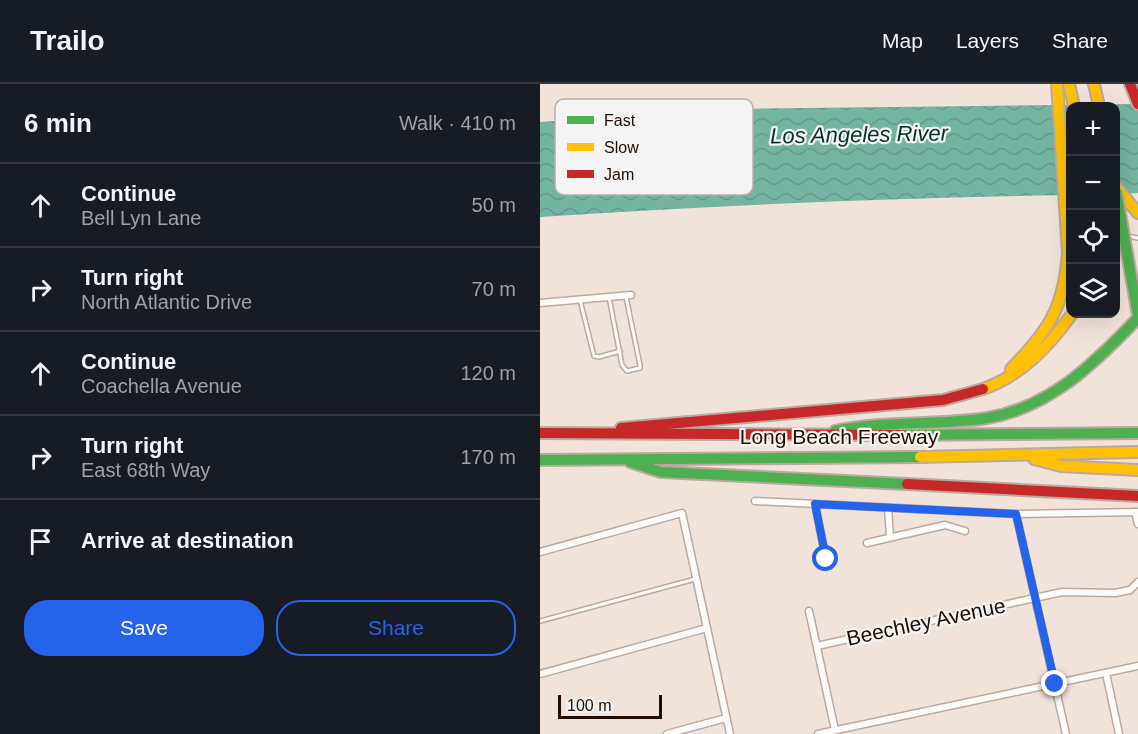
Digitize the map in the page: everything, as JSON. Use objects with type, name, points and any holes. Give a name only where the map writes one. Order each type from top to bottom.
[{"type":"highway","points":[[1000,381],[1041,338],[1052,322],[1061,303],[1067,279],[1068,252],[1057,84]]},
{"type":"highway","points":[[1069,84],[1073,102]]},
{"type":"highway","points":[[1094,84],[1096,102]]},
{"type":"highway","points":[[1130,84],[1138,104]]},
{"type":"highway","points":[[1120,193],[1138,213]]},
{"type":"highway","points":[[817,436],[860,425],[991,417],[1023,408],[1048,397],[1077,378],[1138,316],[1120,210]]},
{"type":"highway","points":[[555,434],[943,400],[989,386],[1022,368],[1043,350],[1069,318]]},
{"type":"highway","name":"Long Beach Freeway","points":[[540,434],[817,436],[1138,433]]},
{"type":"highway","name":"Long Beach Freeway","points":[[540,460],[1019,456],[1138,452]]},
{"type":"highway","points":[[1019,456],[1061,466],[1138,470]]},
{"type":"highway","points":[[621,460],[661,472],[1138,496]]},
{"type":"street","points":[[540,303],[628,296]]},
{"type":"street","points":[[755,501],[1016,514],[1136,512],[1138,524]]},
{"type":"street","points":[[815,504],[826,559]]},
{"type":"street","points":[[888,508],[890,537]]},
{"type":"street","points":[[540,552],[682,513],[730,734]]},
{"type":"street","points":[[1016,514],[1066,734]]},
{"type":"street","points":[[867,543],[945,525],[965,531]]},
{"type":"street","name":"Beechley Avenue","points":[[817,646],[1062,592],[1114,593],[1130,590],[1138,582]]},
{"type":"street","points":[[809,611],[835,730]]},
{"type":"street","points":[[540,674],[708,628]]},
{"type":"street","points":[[818,734],[1138,666]]},
{"type":"street","points":[[1106,673],[1119,734]]},
{"type":"street","points":[[667,734],[726,718]]},
{"type":"lane","points":[[1120,233],[1138,238]]},
{"type":"lane","points":[[609,297],[624,368],[630,372],[640,369],[640,365],[628,296]]},
{"type":"lane","points":[[580,300],[594,356],[599,357],[620,351]]},
{"type":"lane","points":[[540,621],[696,578]]},
{"type":"water","points":[[1120,104],[1138,104],[1138,193],[1120,194]]},
{"type":"water","name":"Los Angeles River","points":[[1066,105],[1066,195],[805,203],[540,217],[540,122],[555,121],[555,195],[753,195],[753,109]]},
{"type":"traffic: fast","points":[[1119,210],[1138,315]]},
{"type":"traffic: fast","points":[[835,431],[873,425],[968,420],[1010,413],[1051,394],[1070,381],[1106,351],[1138,318]]},
{"type":"traffic: fast","points":[[903,435],[1138,433]]},
{"type":"traffic: fast","points":[[540,460],[920,457]]},
{"type":"traffic: fast","points":[[630,462],[661,472],[907,484]]},
{"type":"traffic: slow","points":[[1057,84],[1066,221]]},
{"type":"traffic: slow","points":[[1069,84],[1073,102]]},
{"type":"traffic: slow","points":[[1094,84],[1098,102]]},
{"type":"traffic: slow","points":[[1120,192],[1138,213]]},
{"type":"traffic: slow","points":[[1011,369],[1045,330],[1052,317],[1063,288],[1067,264]]},
{"type":"traffic: slow","points":[[983,389],[1010,376],[1033,359],[1069,318]]},
{"type":"traffic: slow","points":[[920,457],[1138,452]]},
{"type":"traffic: slow","points":[[1034,459],[1061,466],[1138,470]]},
{"type":"traffic: jam","points":[[1130,84],[1138,104]]},
{"type":"traffic: jam","points":[[621,428],[943,400],[983,389]]},
{"type":"traffic: jam","points":[[540,433],[903,435]]},
{"type":"traffic: jam","points":[[907,484],[1138,496]]},
{"type":"route","points":[[826,559],[815,504],[1016,514],[1055,684]]}]
